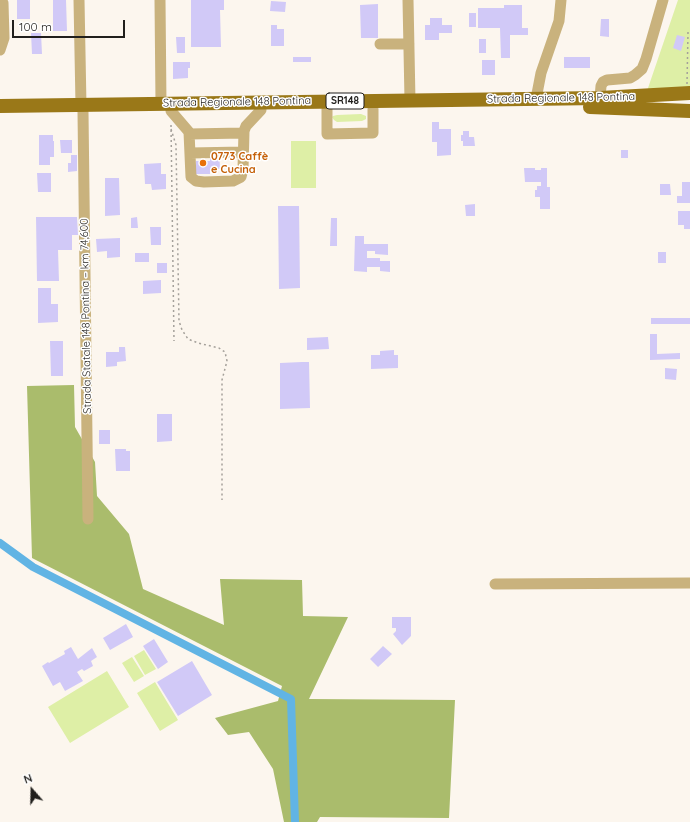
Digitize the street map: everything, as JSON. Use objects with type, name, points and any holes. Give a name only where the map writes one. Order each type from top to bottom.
[{"type":"main road","name":"Strada Regionale 148 Pontina","points":[[0,106],[82,108],[166,107],[410,100],[600,98],[689,93]]},
{"type":"main road","name":"Strada Regionale 148 Pontina","points":[[166,107],[261,110],[557,107],[690,111]]},
{"type":"main road","name":"Strada Regionale 148 Pontina","points":[[0,113],[82,108]]},
{"type":"street","name":"Strada Statale 148 Pontina – km 74,600","points":[[79,0],[88,519]]},
{"type":"street","points":[[160,0],[166,107],[186,127],[189,134],[191,177],[196,181],[204,182],[229,181],[239,178],[243,172],[243,133],[246,126],[261,110]]},
{"type":"street","points":[[408,0],[410,100]]},
{"type":"street","points":[[536,99],[541,73],[560,17],[562,0]]},
{"type":"street","points":[[600,98],[601,86],[603,82],[607,80],[630,78],[642,69],[663,0]]},
{"type":"street","points":[[0,50],[4,38],[3,3]]},
{"type":"street","points":[[380,44],[409,44]]},
{"type":"street","points":[[327,109],[327,134],[373,133],[373,109]]},
{"type":"street","points":[[189,134],[243,133]]},
{"type":"street","points":[[190,153],[243,152]]},
{"type":"street","points":[[495,584],[690,583]]},
{"type":"path","points":[[689,93],[688,32],[690,32]]},
{"type":"path","points":[[166,107],[176,145],[179,321],[182,330],[188,339],[219,348],[225,352],[227,361],[222,380],[222,500]]},
{"type":"path","points":[[171,129],[174,341]]},
{"type":"green space","points":[[678,0],[690,0],[690,88],[647,91]]},
{"type":"green space","points":[[361,114],[366,116],[366,119],[362,121],[337,122],[332,117],[337,115]]},
{"type":"green space","points":[[291,141],[316,141],[316,188],[291,188]]},
{"type":"green space","points":[[74,385],[75,427],[95,462],[97,496],[129,534],[143,589],[224,625],[220,579],[302,580],[303,616],[348,617],[309,699],[455,700],[449,818],[320,817],[317,822],[284,822],[273,769],[249,732],[228,735],[215,718],[278,701],[282,686],[32,558],[27,386]]},
{"type":"green space","points":[[144,650],[156,669],[145,675],[134,656]]},
{"type":"green space","points":[[132,657],[144,676],[134,682],[122,663]]},
{"type":"green space","points":[[107,671],[129,707],[70,743],[48,707]]},
{"type":"green space","points":[[155,682],[178,720],[160,731],[137,693]]},
{"type":"building","points":[[17,0],[30,0],[30,19],[17,19]]},
{"type":"building","points":[[53,0],[66,0],[67,31],[53,31]]},
{"type":"building","points":[[191,0],[224,0],[224,10],[220,10],[221,47],[191,47]]},
{"type":"building","points":[[271,1],[286,2],[285,12],[270,11]]},
{"type":"building","points":[[378,4],[378,38],[361,38],[360,5]]},
{"type":"building","points":[[504,5],[522,5],[522,28],[528,28],[528,35],[510,35],[510,58],[501,58],[500,28],[478,28],[478,8],[504,8]]},
{"type":"building","points":[[469,13],[476,13],[476,27],[469,27]]},
{"type":"building","points":[[430,18],[442,18],[442,25],[452,25],[452,33],[439,33],[439,40],[425,40],[425,25],[430,25]]},
{"type":"building","points":[[601,19],[609,19],[609,37],[600,36]]},
{"type":"building","points":[[271,25],[277,25],[277,29],[284,29],[284,46],[271,46]]},
{"type":"building","points":[[31,33],[41,33],[42,54],[32,54]]},
{"type":"building","points":[[677,35],[685,37],[681,51],[673,48]]},
{"type":"building","points":[[176,37],[185,37],[185,53],[177,53]]},
{"type":"building","points":[[479,39],[486,39],[486,53],[479,53]]},
{"type":"building","points":[[293,57],[311,57],[311,62],[293,62]]},
{"type":"building","points":[[564,57],[590,57],[590,68],[564,68]]},
{"type":"building","points":[[482,60],[495,60],[495,75],[482,75]]},
{"type":"building","points":[[173,62],[190,62],[190,68],[188,68],[188,78],[173,79]]},
{"type":"building","points":[[432,122],[439,122],[439,129],[451,129],[451,155],[437,156],[437,142],[432,142]]},
{"type":"building","points":[[463,131],[469,131],[469,137],[474,137],[475,146],[463,146],[461,135],[463,135]]},
{"type":"building","points":[[39,135],[53,135],[54,157],[50,157],[50,165],[39,165]]},
{"type":"building","points":[[60,140],[72,140],[72,153],[61,153]]},
{"type":"building","points":[[219,147],[220,169],[210,169],[210,174],[196,174],[196,161],[210,161],[210,148]]},
{"type":"building","points":[[621,150],[628,150],[628,158],[621,158]]},
{"type":"building","points":[[71,155],[77,155],[77,171],[68,172],[68,163],[71,163]]},
{"type":"building","points":[[161,163],[161,174],[166,174],[166,189],[152,190],[151,184],[145,184],[144,164]]},
{"type":"building","points":[[524,168],[535,168],[535,170],[541,170],[541,168],[547,168],[547,187],[550,187],[550,209],[540,209],[540,197],[535,197],[535,190],[537,190],[537,186],[541,186],[541,182],[525,182]]},
{"type":"building","points":[[37,173],[51,173],[51,192],[38,192]]},
{"type":"building","points":[[105,178],[119,178],[120,215],[105,216]]},
{"type":"building","points":[[682,182],[690,182],[690,203],[677,203],[677,196],[682,196]]},
{"type":"building","points":[[660,184],[670,184],[671,195],[660,195]]},
{"type":"building","points":[[475,204],[475,216],[466,216],[465,205]]},
{"type":"building","points":[[278,206],[299,206],[300,288],[279,289]]},
{"type":"building","points":[[678,211],[690,211],[690,229],[684,229],[684,225],[678,225]]},
{"type":"building","points":[[36,217],[77,217],[78,235],[72,235],[72,250],[58,250],[59,281],[37,281]]},
{"type":"building","points":[[137,217],[138,228],[131,228],[131,218]]},
{"type":"building","points":[[331,218],[337,218],[337,246],[330,246]]},
{"type":"building","points":[[150,227],[161,227],[161,245],[151,245]]},
{"type":"building","points":[[355,236],[364,236],[364,244],[388,244],[388,255],[375,254],[375,251],[367,251],[367,258],[380,258],[380,261],[390,261],[390,272],[380,271],[380,267],[367,267],[367,272],[354,271]]},
{"type":"building","points":[[120,238],[120,257],[107,258],[107,251],[97,252],[96,239]]},
{"type":"building","points":[[658,252],[666,252],[666,263],[658,263]]},
{"type":"building","points":[[135,253],[149,253],[149,262],[135,262]]},
{"type":"building","points":[[157,263],[167,263],[167,273],[157,273]]},
{"type":"building","points":[[161,280],[161,293],[143,294],[143,281]]},
{"type":"building","points":[[38,288],[51,288],[51,304],[58,304],[58,322],[38,323]]},
{"type":"building","points":[[651,318],[690,318],[690,324],[651,324]]},
{"type":"building","points":[[650,334],[657,334],[657,354],[680,353],[680,359],[650,360]]},
{"type":"building","points":[[328,337],[329,349],[307,350],[307,338]]},
{"type":"building","points":[[50,341],[63,341],[63,376],[51,376]]},
{"type":"building","points":[[119,347],[125,347],[126,361],[117,362],[117,366],[106,367],[106,352],[119,352]]},
{"type":"building","points":[[394,350],[394,355],[398,355],[398,368],[371,369],[371,355],[380,355],[380,351]]},
{"type":"building","points":[[309,362],[310,408],[280,409],[280,363]]},
{"type":"building","points":[[665,368],[677,369],[676,380],[665,379]]},
{"type":"building","points":[[157,414],[172,414],[172,441],[157,442]]},
{"type":"building","points":[[99,430],[110,430],[110,444],[99,444]]},
{"type":"building","points":[[115,449],[126,449],[126,451],[130,451],[130,471],[116,471]]},
{"type":"building","points":[[392,617],[411,617],[411,636],[402,645],[393,634],[396,631],[396,628],[392,628]]},
{"type":"building","points":[[126,624],[133,637],[110,650],[103,638]]},
{"type":"building","points":[[154,639],[168,662],[158,669],[143,646]]},
{"type":"building","points":[[383,646],[392,654],[378,667],[370,659]]},
{"type":"building","points":[[71,647],[78,659],[92,648],[97,657],[91,661],[93,666],[84,671],[82,669],[77,672],[83,681],[65,691],[60,682],[53,686],[42,666],[65,654],[64,651]]},
{"type":"building","points":[[192,661],[212,695],[178,716],[157,682]]},
{"type":"waterway","points":[[0,543],[33,567],[291,699],[295,822]]},
{"type":"place","name":"0773 Caffè e Cucina","points":[[203,163]]}]
